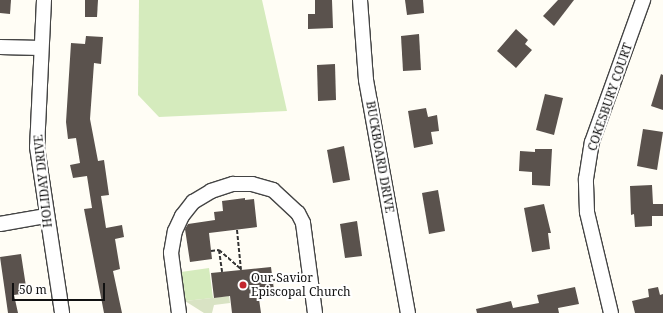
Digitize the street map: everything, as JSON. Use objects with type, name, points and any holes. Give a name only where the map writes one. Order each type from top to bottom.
[{"type":"street","name":"HOLIDAY DRIVE","points":[[44,0],[37,147],[46,216],[62,313]]},
{"type":"street","name":"BUCKBOARD DRIVE","points":[[360,0],[366,80],[408,313]]},
{"type":"street","name":"COKESBURY COURT","points":[[611,313],[587,212],[586,179],[592,142],[644,0]]},
{"type":"street","points":[[0,47],[41,48]]},
{"type":"street","points":[[182,311],[171,253],[177,226],[193,202],[211,190],[233,184],[252,184],[273,190],[298,213],[303,223],[315,313]]},
{"type":"street","points":[[0,224],[46,216]]},
{"type":"path","points":[[211,251],[219,250],[241,270],[237,230]]},
{"type":"path","points":[[219,250],[222,272]]},
{"type":"path","points":[[273,280],[310,277]]},
{"type":"green space","points":[[139,0],[262,0],[287,111],[159,117],[138,95]]},
{"type":"green space","points":[[209,268],[213,298],[185,301],[181,272]]},
{"type":"green space","points":[[229,296],[230,303],[214,305],[212,313],[204,313],[185,301]]},
{"type":"building","points":[[0,0],[11,0],[10,14],[0,13]]},
{"type":"building","points":[[85,0],[98,0],[97,17],[85,17]]},
{"type":"building","points":[[315,0],[332,0],[333,28],[308,29],[308,14],[315,14]]},
{"type":"building","points":[[405,0],[423,0],[424,13],[407,15]]},
{"type":"building","points":[[558,0],[574,0],[554,26],[543,16]]},
{"type":"building","points":[[516,29],[528,40],[525,44],[532,50],[516,68],[497,51]]},
{"type":"building","points":[[419,34],[421,70],[403,71],[401,36]]},
{"type":"building","points":[[86,36],[103,37],[101,64],[94,63],[90,119],[98,161],[104,160],[109,195],[101,196],[106,228],[122,225],[124,237],[115,239],[120,269],[113,271],[122,313],[104,313],[84,209],[92,208],[87,176],[73,178],[70,165],[80,163],[76,138],[68,139],[66,122],[71,43],[85,44]]},
{"type":"building","points":[[335,64],[336,100],[318,101],[317,65]]},
{"type":"building","points":[[661,74],[663,75],[663,110],[651,106]]},
{"type":"building","points":[[545,94],[563,98],[554,135],[536,130]]},
{"type":"building","points":[[426,108],[428,117],[437,115],[439,131],[431,132],[433,144],[414,148],[408,111]]},
{"type":"building","points":[[643,129],[663,132],[657,170],[637,166]]},
{"type":"building","points":[[344,146],[350,180],[333,183],[327,150]]},
{"type":"building","points":[[535,149],[552,149],[550,186],[532,185],[532,172],[519,171],[520,151],[535,152]]},
{"type":"building","points":[[652,185],[653,204],[663,204],[663,216],[652,216],[652,226],[635,227],[634,214],[631,215],[630,186]]},
{"type":"building","points":[[438,190],[445,231],[429,234],[422,193]]},
{"type":"building","points":[[245,198],[245,200],[254,199],[257,227],[209,233],[212,259],[190,262],[185,229],[188,224],[215,220],[214,212],[223,211],[222,201]]},
{"type":"building","points":[[544,204],[551,233],[548,233],[550,249],[532,252],[524,208]]},
{"type":"building","points":[[357,221],[362,256],[345,258],[340,224]]},
{"type":"building","points":[[21,254],[27,293],[14,295],[18,313],[8,313],[0,257]]},
{"type":"building","name":"Our Savior Episcopal Church","points":[[271,267],[274,290],[258,292],[261,313],[232,313],[230,296],[214,298],[211,273]]},
{"type":"building","points":[[575,287],[579,304],[558,308],[559,313],[477,313],[476,309],[511,301],[513,308],[539,303],[537,295]]},
{"type":"building","points":[[658,287],[660,295],[663,294],[663,313],[635,313],[632,301],[649,297],[648,289]]},
{"type":"place","name":"Our Savior Episcopal Church","points":[[243,285]]}]
